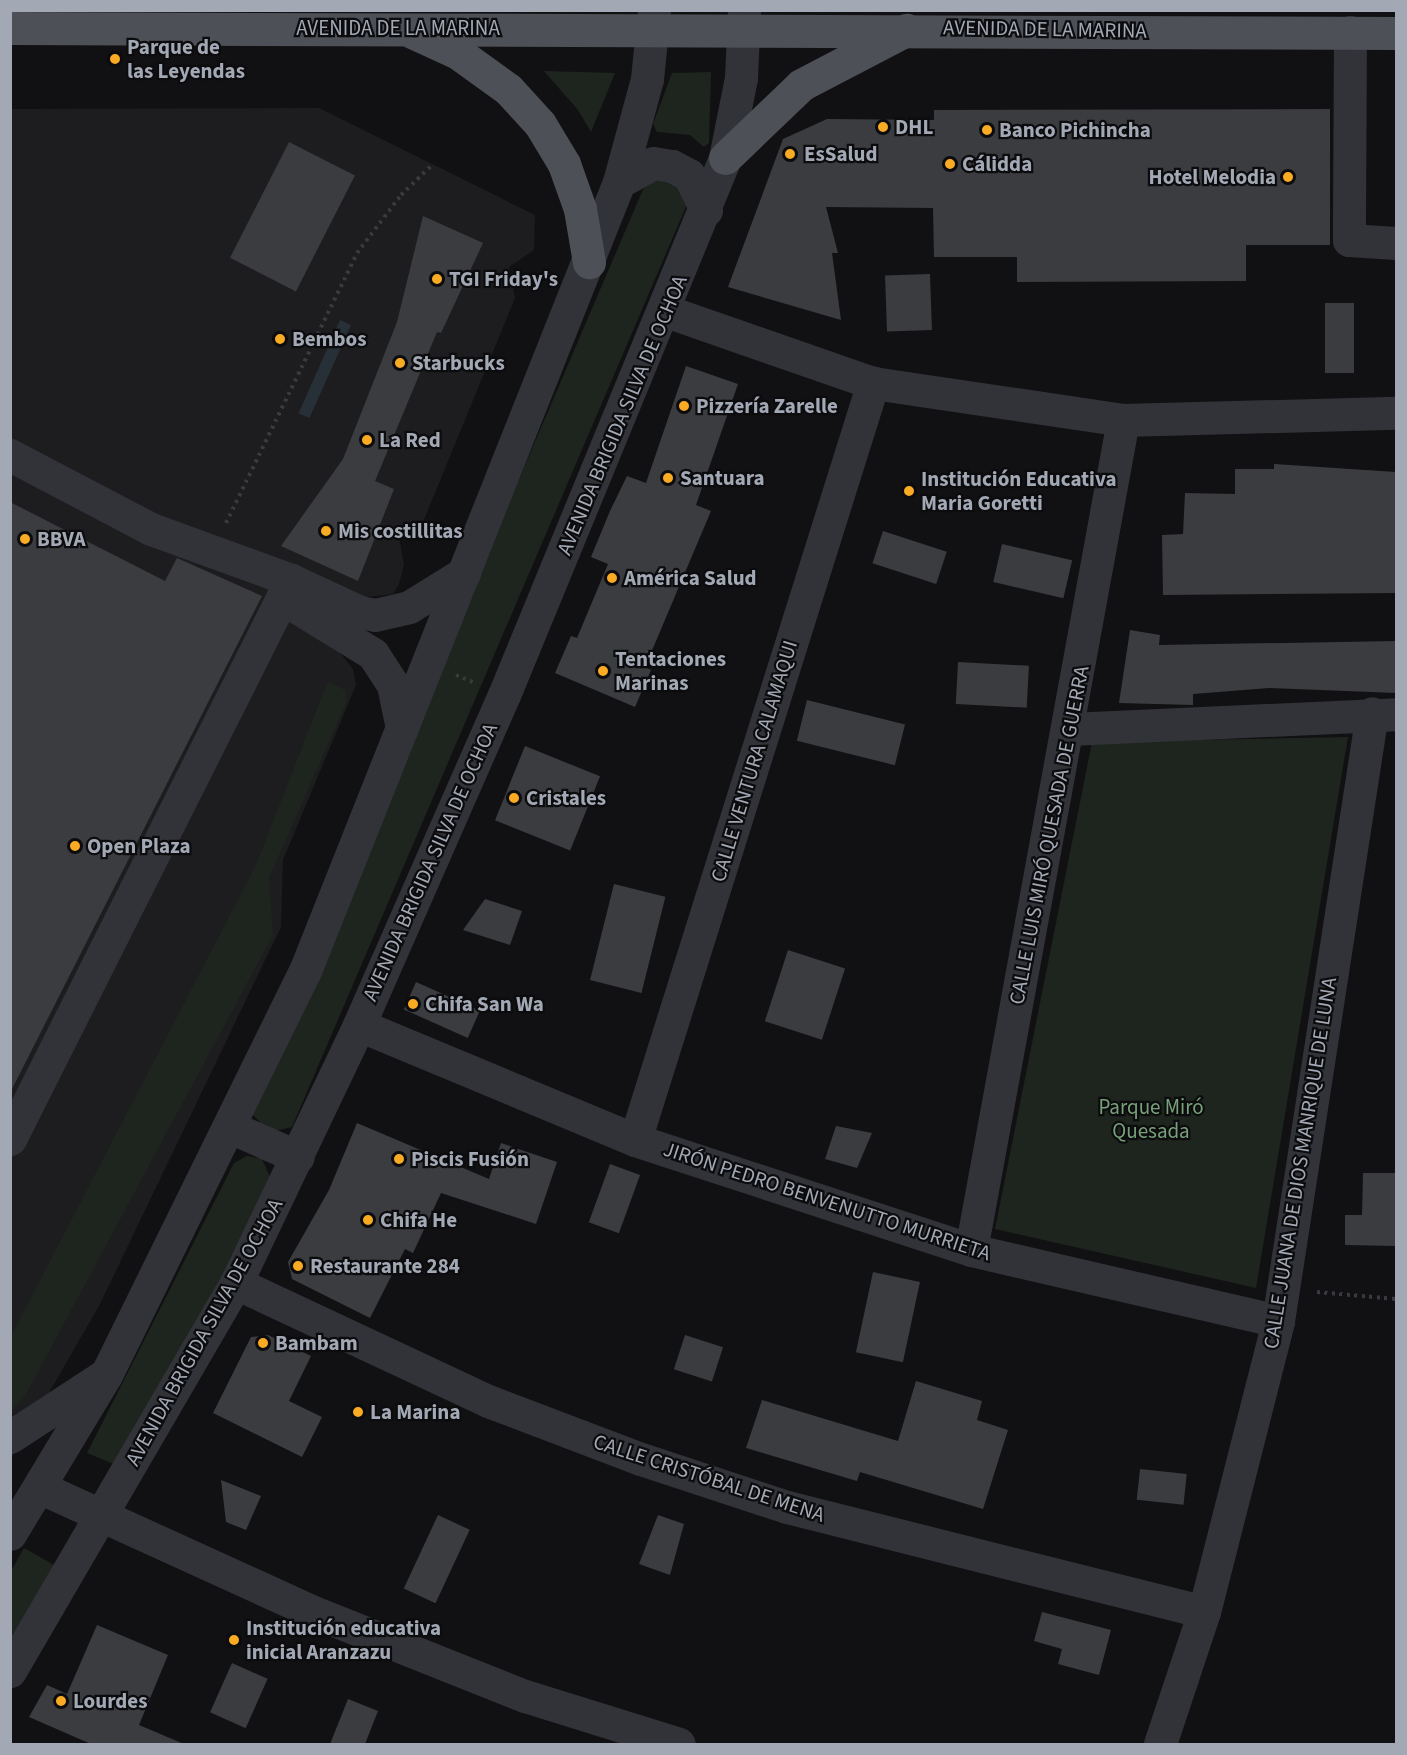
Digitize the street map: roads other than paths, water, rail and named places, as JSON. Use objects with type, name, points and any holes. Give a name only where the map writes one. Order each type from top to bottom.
[{"type":"main road","name":"AVENIDA DE LA MARINA","points":[[10,28],[402,28],[655,19],[744,19],[910,28],[1396,33]]},
{"type":"main road","points":[[402,28],[459,53],[508,89],[540,124],[564,164],[580,208],[589,262]]},
{"type":"main road","points":[[725,158],[801,85],[910,28]]},
{"type":"street","points":[[10,1533],[106,1375],[305,971],[620,182],[655,19]]},
{"type":"street","name":"AVENIDA BRIGIDA SILVA DE OCHOA","points":[[10,1671],[236,1283],[359,1025],[504,695],[666,311],[725,158],[744,19]]},
{"type":"street","points":[[1350,32],[1349,240],[1396,243]]},
{"type":"street","points":[[620,182],[653,163],[672,166],[689,175],[705,210]]},
{"type":"street","points":[[666,311],[873,383],[1123,420],[1396,413]]},
{"type":"street","name":"CALLE VENTURA CALAMAQUI","points":[[635,1140],[873,383]]},
{"type":"street","name":"CALLE LUIS MIRÓ QUESADA DE GUERRA","points":[[971,1250],[1070,729],[1123,420]]},
{"type":"street","points":[[10,455],[151,530],[214,550],[287,589],[373,654],[393,685],[402,728]]},
{"type":"street","points":[[287,589],[375,615],[409,608],[464,573]]},
{"type":"street","points":[[10,1139],[287,589]]},
{"type":"street","points":[[1070,729],[1384,714]]},
{"type":"street","name":"CALLE JUANA DE DIOS MANRIQUE DE LUNA","points":[[1160,1744],[1204,1612],[1278,1321],[1384,714]]},
{"type":"street","name":"JIRÓN PEDRO BENVENUTTO MURRIETA","points":[[359,1025],[635,1140],[971,1250],[1278,1321]]},
{"type":"street","points":[[230,1127],[298,1157]]},
{"type":"street","name":"CALLE CRISTÓBAL DE MENA","points":[[236,1283],[488,1401],[641,1459],[787,1507],[1204,1612]]},
{"type":"street","points":[[10,1437],[106,1375]]},
{"type":"street","points":[[39,1487],[100,1518],[311,1611],[525,1696],[679,1744]]},
{"type":"place","name":"Parque de las Leyendas","points":[[115,59]]},
{"type":"place","name":"DHL","points":[[883,127]]},
{"type":"place","name":"Banco Pichincha","points":[[987,130]]},
{"type":"place","name":"EsSalud","points":[[790,154]]},
{"type":"place","name":"Cálidda","points":[[950,164]]},
{"type":"place","name":"Hotel Melodia","points":[[1288,177]]},
{"type":"place","name":"TGI Friday's","points":[[437,279]]},
{"type":"place","name":"Bembos","points":[[280,339]]},
{"type":"place","name":"Starbucks","points":[[400,363]]},
{"type":"place","name":"Pizzería Zarelle","points":[[684,406]]},
{"type":"place","name":"La Red","points":[[367,440]]},
{"type":"place","name":"Santuara","points":[[668,478]]},
{"type":"place","name":"Institución Educativa Maria Goretti","points":[[909,491]]},
{"type":"place","name":"Mis costillitas","points":[[326,531]]},
{"type":"place","name":"BBVA","points":[[25,539]]},
{"type":"place","name":"América Salud","points":[[612,578]]},
{"type":"place","name":"Tentaciones Marinas","points":[[603,671]]},
{"type":"place","name":"Cristales","points":[[514,798]]},
{"type":"place","name":"Open Plaza","points":[[75,846]]},
{"type":"place","name":"Chifa San Wa","points":[[413,1004]]},
{"type":"place","name":"Piscis Fusión","points":[[399,1159]]},
{"type":"place","name":"Chifa He","points":[[368,1220]]},
{"type":"place","name":"Restaurante 284","points":[[298,1266]]},
{"type":"place","name":"Bambam","points":[[263,1343]]},
{"type":"place","name":"La Marina","points":[[358,1412]]},
{"type":"place","name":"Institución educativa inicial Aranzazu","points":[[234,1640]]},
{"type":"place","name":"Lourdes","points":[[61,1701]]},
{"type":"park label","name":"Parque Miró Quesada","points":[[1151,1119]]}]
